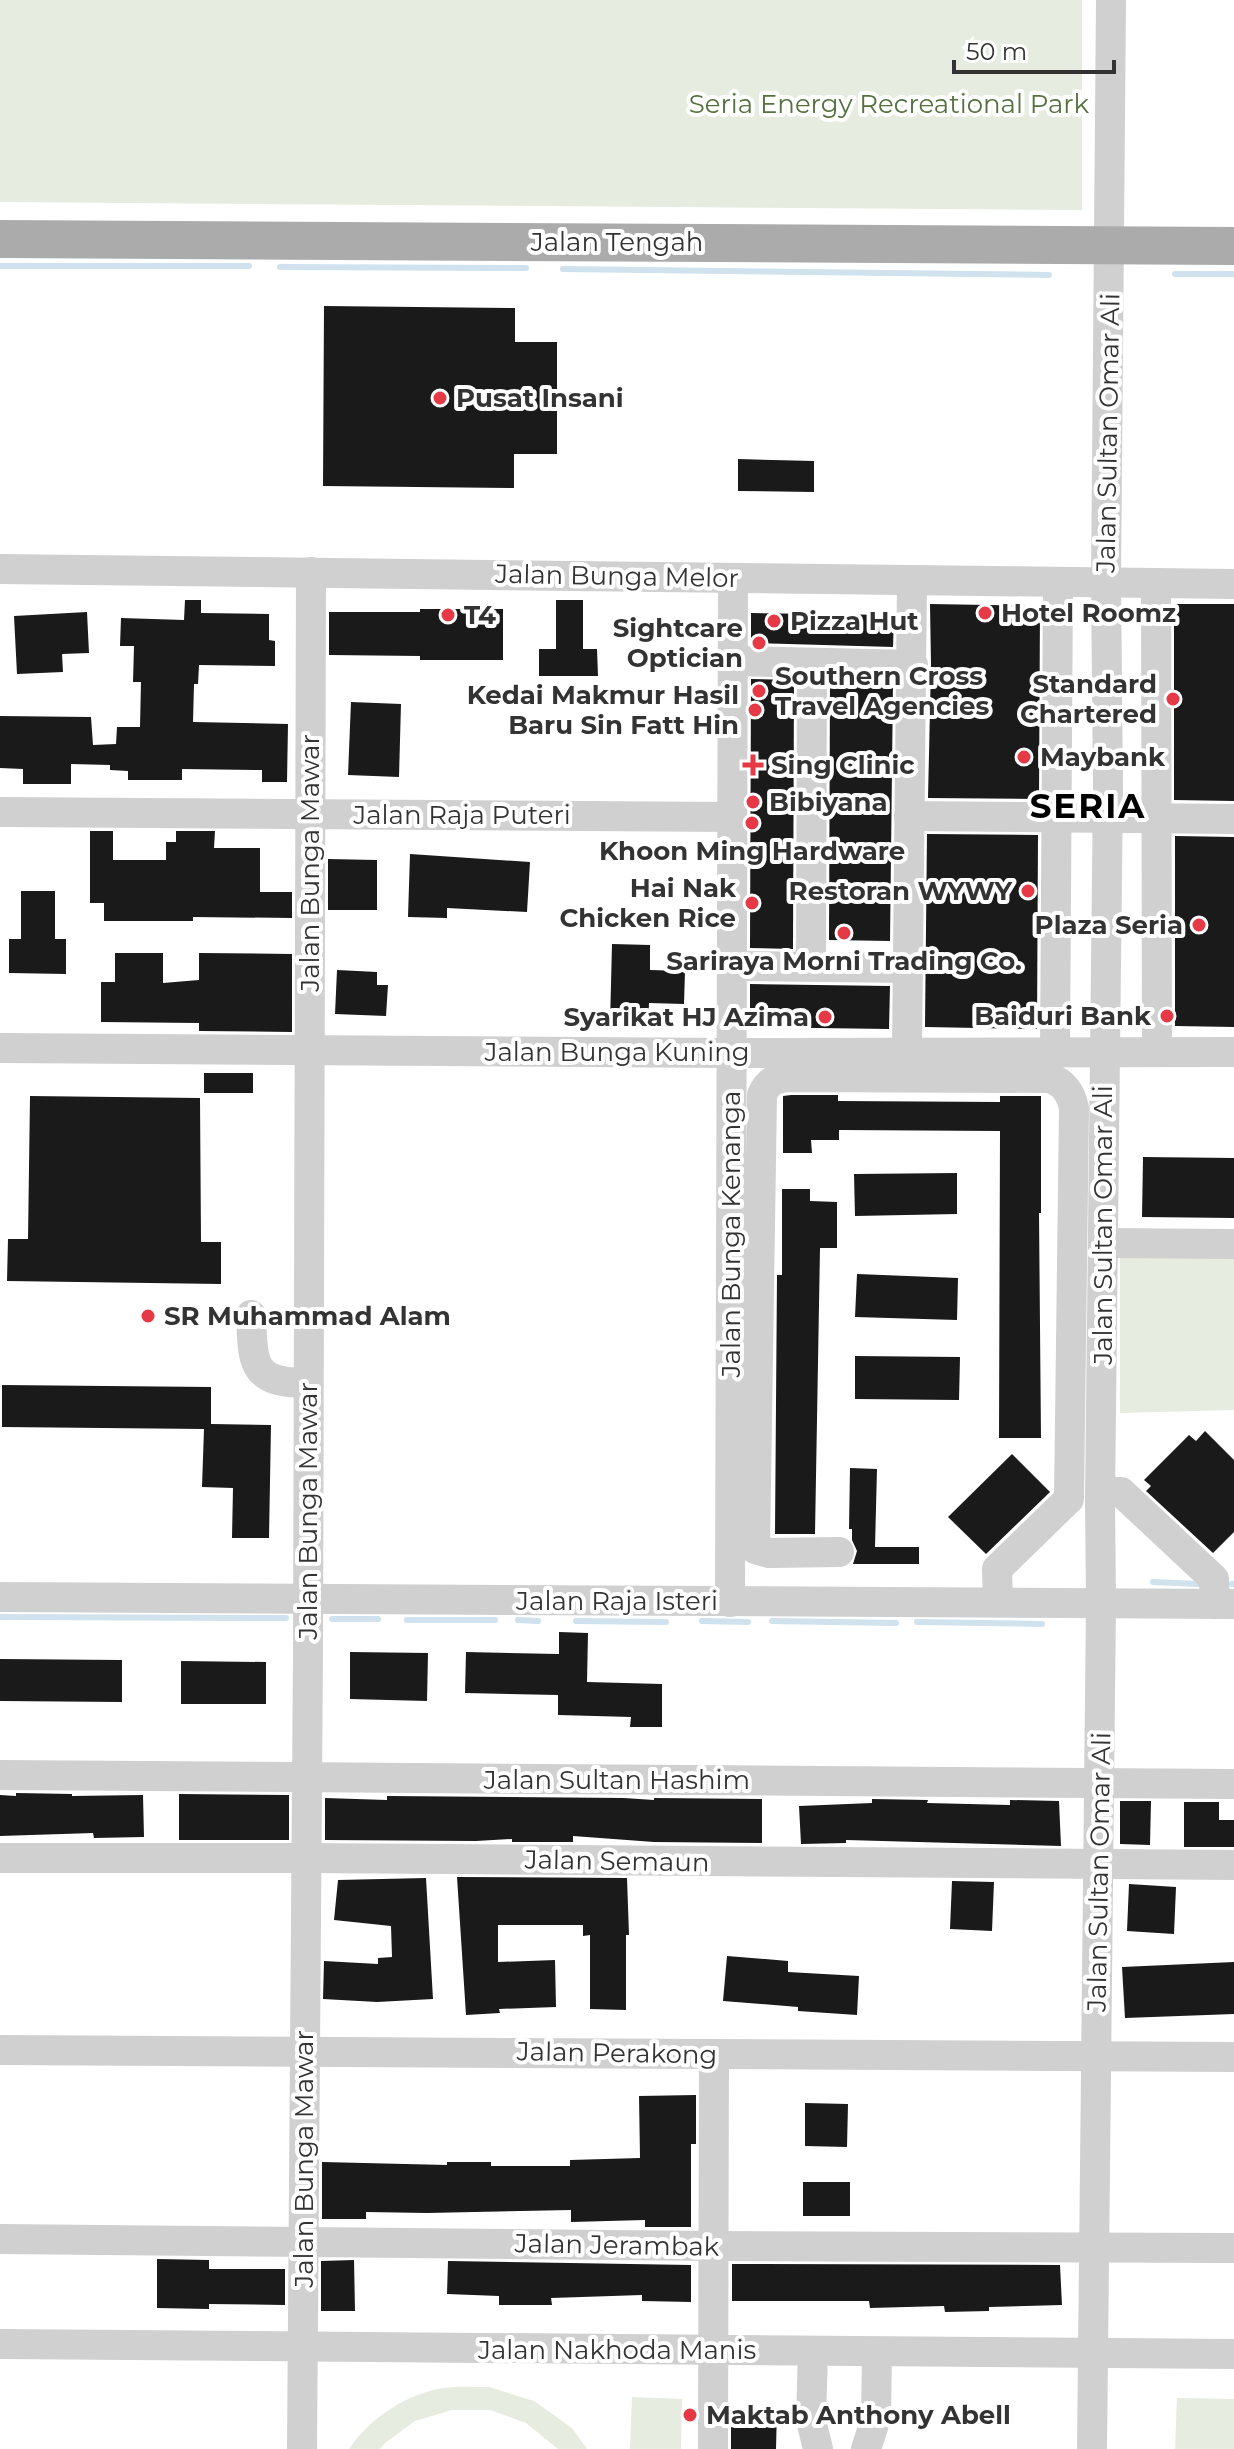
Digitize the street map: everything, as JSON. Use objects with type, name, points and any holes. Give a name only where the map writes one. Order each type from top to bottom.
[{"type":"main road","name":"Jalan Tengah","points":[[0,239],[1234,246]]},
{"type":"street","name":"Jalan Sultan Omar Ali","points":[[1092,2449],[1104,1243],[1111,0]]},
{"type":"street","name":"Jalan Bunga Melor","points":[[0,569],[1234,584]]},
{"type":"street","name":"Jalan Bunga Mawar","points":[[302,2449],[311,572]]},
{"type":"street","name":"Jalan Bunga Kenanga","points":[[730,1602],[733,578]]},
{"type":"street","points":[[907,1051],[912,581]]},
{"type":"street","points":[[1055,1051],[1058,583]]},
{"type":"street","points":[[1156,583],[1157,1052]]},
{"type":"street","points":[[734,661],[913,665]]},
{"type":"street","points":[[811,966],[812,663]]},
{"type":"street","name":"Jalan Raja Puteri","points":[[0,812],[732,817]]},
{"type":"street","points":[[909,816],[1234,819]]},
{"type":"street","points":[[732,966],[908,968]]},
{"type":"street","name":"Jalan Bunga Kuning","points":[[0,1048],[731,1053],[1234,1052]]},
{"type":"street","points":[[839,1552],[769,1553],[755,1549],[761,1107],[767,1083],[776,1078],[1050,1078],[1066,1088],[1074,1108],[1069,1499]]},
{"type":"street","points":[[1104,1243],[1234,1244]]},
{"type":"street","points":[[251,1315],[254,1357],[259,1370],[273,1380],[308,1383]]},
{"type":"street","points":[[998,1602],[997,1569],[1069,1499],[1121,1492],[1214,1579],[1224,1604]]},
{"type":"street","name":"Jalan Raja Isteri","points":[[0,1597],[1224,1604]]},
{"type":"street","name":"Jalan Sultan Hashim","points":[[0,1775],[1234,1784]]},
{"type":"street","name":"Jalan Semaun","points":[[0,1858],[1234,1865]]},
{"type":"street","name":"Jalan Perakong","points":[[0,2050],[1234,2057]]},
{"type":"street","points":[[713,2449],[714,2054]]},
{"type":"street","name":"Jalan Jerambak","points":[[0,2239],[1234,2248]]},
{"type":"street","name":"Jalan Nakhoda Manis","points":[[0,2344],[1234,2354]]},
{"type":"street","points":[[813,2351],[811,2420],[818,2449]]},
{"type":"street","points":[[866,2449],[876,2418],[877,2352]]},
{"type":"green space","name":"Seria Energy Recreational Park","points":[[0,0],[1082,0],[1082,210],[0,202]]},
{"type":"green space","points":[[1234,1257],[1234,1410],[1120,1413],[1120,1258]]},
{"type":"green space","points":[[489,2387],[534,2401],[572,2428],[587,2449],[558,2449],[526,2423],[490,2410],[452,2410],[415,2421],[380,2449],[349,2449],[378,2418],[416,2395],[444,2388]]},
{"type":"green space","points":[[632,2397],[682,2399],[681,2449],[630,2449]]},
{"type":"green space","points":[[1177,2398],[1234,2399],[1234,2449],[1175,2449]]},
{"type":"building","name":"Pusat Insani","points":[[324,306],[515,308],[515,342],[557,342],[557,454],[514,454],[514,488],[323,486]]},
{"type":"building","points":[[738,459],[814,461],[814,492],[738,491]]},
{"type":"building","points":[[185,600],[201,600],[201,613],[269,614],[269,640],[275,641],[275,666],[199,665],[198,684],[194,684],[193,722],[288,724],[287,782],[262,782],[262,770],[182,769],[182,780],[128,780],[128,771],[110,770],[110,765],[71,764],[71,784],[23,784],[23,769],[0,768],[0,716],[91,717],[93,745],[116,744],[117,727],[140,727],[141,682],[133,682],[134,646],[120,646],[121,618],[184,620]]},
{"type":"building","points":[[556,600],[583,600],[583,649],[597,649],[598,676],[539,676],[539,649],[556,649]]},
{"type":"building","points":[[930,604],[1040,606],[1039,799],[928,798]]},
{"type":"building","points":[[1174,604],[1234,604],[1234,801],[1174,800]]},
{"type":"building","points":[[420,609],[503,609],[503,660],[329,655],[329,612],[420,612]]},
{"type":"building","points":[[87,612],[89,653],[62,654],[63,672],[17,674],[14,616]]},
{"type":"building","points":[[751,613],[894,615],[893,647],[751,643]]},
{"type":"building","points":[[751,679],[794,680],[793,949],[750,948]]},
{"type":"building","points":[[830,681],[893,683],[890,941],[829,940]]},
{"type":"building","points":[[351,702],[401,704],[399,777],[348,775]]},
{"type":"building","points":[[90,831],[113,831],[113,860],[166,860],[166,842],[176,842],[176,831],[215,831],[214,848],[260,848],[260,892],[292,892],[292,918],[193,917],[193,921],[104,921],[104,903],[90,903]]},
{"type":"building","points":[[927,834],[1038,835],[1037,1029],[925,1027]]},
{"type":"building","name":"Plaza Seria","points":[[1175,836],[1234,837],[1234,1027],[1175,1026]]},
{"type":"building","points":[[410,854],[530,862],[527,912],[447,908],[447,918],[408,917]]},
{"type":"building","points":[[328,859],[377,860],[377,910],[328,910]]},
{"type":"building","points":[[21,891],[55,891],[55,939],[66,939],[66,974],[9,973],[9,939],[21,939]]},
{"type":"building","points":[[612,944],[650,945],[650,970],[685,971],[684,1004],[649,1003],[648,1025],[610,1024]]},
{"type":"building","points":[[115,953],[163,953],[163,983],[199,980],[199,953],[292,954],[292,1032],[199,1031],[199,1023],[101,1022],[101,982],[115,982]]},
{"type":"building","points":[[337,970],[377,972],[377,985],[388,985],[386,1016],[335,1014]]},
{"type":"building","points":[[750,984],[890,986],[889,1029],[750,1027]]},
{"type":"building","points":[[204,1073],[253,1073],[253,1093],[204,1093]]},
{"type":"building","points":[[838,1095],[838,1101],[1000,1102],[1000,1096],[1041,1096],[1041,1438],[999,1438],[1000,1131],[839,1130],[839,1140],[811,1140],[812,1153],[783,1153],[783,1096]]},
{"type":"building","points":[[30,1096],[200,1098],[201,1242],[221,1242],[221,1284],[7,1281],[8,1239],[28,1239]]},
{"type":"building","points":[[1143,1157],[1234,1158],[1234,1218],[1142,1217]]},
{"type":"building","points":[[957,1173],[957,1214],[855,1216],[854,1174]]},
{"type":"building","points":[[782,1189],[810,1189],[810,1201],[837,1202],[837,1248],[820,1248],[815,1534],[775,1534],[777,1275],[782,1275]]},
{"type":"building","points":[[857,1274],[958,1278],[957,1320],[855,1317]]},
{"type":"building","points":[[855,1356],[960,1357],[959,1400],[855,1399]]},
{"type":"building","points":[[2,1385],[211,1387],[211,1424],[271,1425],[269,1538],[232,1538],[233,1488],[202,1487],[204,1429],[2,1427]]},
{"type":"building","points":[[1205,1431],[1234,1460],[1234,1532],[1213,1553],[1146,1491],[1151,1486],[1144,1480],[1189,1435],[1196,1441]]},
{"type":"building","points":[[1012,1454],[1050,1492],[986,1554],[948,1517]]},
{"type":"building","points":[[850,1468],[877,1469],[875,1547],[919,1547],[919,1564],[853,1564],[857,1551],[852,1540],[852,1529],[849,1529]]},
{"type":"building","points":[[559,1632],[588,1633],[587,1682],[662,1684],[662,1727],[630,1727],[631,1717],[558,1715],[558,1695],[465,1693],[466,1652],[559,1654]]},
{"type":"building","points":[[350,1652],[428,1653],[427,1701],[350,1699]]},
{"type":"building","points":[[0,1659],[122,1660],[122,1702],[0,1701]]},
{"type":"building","points":[[181,1661],[266,1662],[266,1704],[181,1704]]},
{"type":"building","points":[[16,1793],[143,1795],[144,1837],[94,1838],[93,1833],[0,1836],[0,1795],[16,1796]]},
{"type":"building","points":[[179,1794],[289,1795],[289,1840],[179,1840]]},
{"type":"building","points":[[387,1796],[762,1799],[762,1843],[654,1842],[573,1836],[573,1842],[512,1842],[512,1839],[325,1840],[325,1798],[387,1800]]},
{"type":"building","points":[[872,1799],[1010,1805],[1010,1800],[1059,1801],[1061,1846],[846,1840],[846,1843],[801,1844],[799,1806],[872,1803]]},
{"type":"building","points":[[1120,1801],[1151,1801],[1150,1845],[1120,1844]]},
{"type":"building","points":[[1184,1802],[1219,1802],[1219,1820],[1234,1820],[1234,1847],[1184,1847]]},
{"type":"building","points":[[457,1877],[627,1878],[629,1935],[626,1935],[626,2010],[590,2009],[590,1935],[583,1936],[583,1925],[498,1925],[498,1962],[555,1960],[556,2007],[499,2009],[500,2013],[466,2015]]},
{"type":"building","points":[[426,1878],[433,1999],[377,2002],[323,1999],[324,1961],[378,1964],[378,1958],[392,1957],[391,1926],[334,1920],[338,1880]]},
{"type":"building","points":[[952,1881],[994,1882],[992,1931],[950,1929]]},
{"type":"building","points":[[1129,1884],[1176,1887],[1174,1934],[1127,1931]]},
{"type":"building","points":[[727,1956],[788,1961],[788,1972],[859,1976],[857,2015],[723,2001]]},
{"type":"building","points":[[1234,1962],[1234,2014],[1125,2018],[1122,1967]]},
{"type":"building","points":[[696,2095],[696,2144],[691,2144],[691,2227],[645,2227],[645,2220],[571,2222],[571,2210],[366,2212],[366,2219],[322,2219],[322,2162],[447,2165],[447,2162],[491,2162],[491,2166],[570,2166],[570,2160],[640,2158],[639,2096]]},
{"type":"building","points":[[805,2103],[848,2104],[847,2147],[805,2146]]},
{"type":"building","points":[[803,2182],[850,2182],[850,2216],[803,2216]]},
{"type":"building","points":[[157,2259],[209,2260],[209,2269],[285,2269],[285,2305],[209,2304],[209,2309],[157,2308]]},
{"type":"building","points":[[354,2260],[355,2311],[321,2311],[321,2261]]},
{"type":"building","points":[[448,2261],[691,2265],[691,2302],[642,2301],[642,2295],[551,2298],[552,2305],[499,2305],[499,2296],[447,2294]]},
{"type":"building","points":[[732,2264],[1060,2265],[1062,2305],[945,2312],[944,2306],[870,2308],[869,2301],[732,2301]]},
{"type":"building","points":[[731,2408],[777,2409],[776,2449],[731,2449]]},
{"type":"waterway","points":[[0,266],[249,266]]},
{"type":"waterway","points":[[280,267],[526,268]]},
{"type":"waterway","points":[[563,269],[1049,275]]},
{"type":"waterway","points":[[1175,274],[1234,274]]},
{"type":"waterway","points":[[1153,1582],[1199,1584]]},
{"type":"waterway","points":[[0,1617],[286,1618]]},
{"type":"waterway","points":[[332,1619],[378,1619]]},
{"type":"waterway","points":[[407,1620],[495,1620]]},
{"type":"waterway","points":[[518,1620],[538,1621]]},
{"type":"waterway","points":[[576,1621],[666,1622]]},
{"type":"waterway","points":[[702,1621],[748,1622]]},
{"type":"waterway","points":[[772,1621],[896,1623]]},
{"type":"waterway","points":[[917,1622],[1042,1624]]},
{"type":"place","name":"Pusat Insani","points":[[440,398]]},
{"type":"place","name":"Hotel Roomz","points":[[985,613]]},
{"type":"place","name":"T4","points":[[448,615]]},
{"type":"place","name":"Pizza Hut","points":[[774,621]]},
{"type":"place","name":"Sightcare Optician","points":[[759,643]]},
{"type":"place","name":"Southern Cross Travel Agencies","points":[[759,691]]},
{"type":"place","name":"Standard Chartered","points":[[1173,699]]},
{"type":"place","name":"Kedai Makmur Hasil Baru Sin Fatt Hin","points":[[755,710]]},
{"type":"place","name":"Maybank","points":[[1024,757]]},
{"type":"place","name":"Sing Clinic","points":[[753,765]]},
{"type":"place","name":"Bibiyana","points":[[753,802]]},
{"type":"place","name":"Khoon Ming Hardware","points":[[752,823]]},
{"type":"place","name":"Restoran WYWY","points":[[1028,891]]},
{"type":"place","name":"Hai Nak Chicken Rice","points":[[752,903]]},
{"type":"place","name":"Plaza Seria","points":[[1199,925]]},
{"type":"place","name":"Sariraya Morni Trading Co.","points":[[844,933]]},
{"type":"place","name":"Baiduri Bank","points":[[1167,1016]]},
{"type":"place","name":"Syarikat HJ Azima","points":[[825,1017]]},
{"type":"place","name":"SR Muhammad Alam","points":[[148,1316]]},
{"type":"place","name":"Maktab Anthony Abell","points":[[690,2415]]},
{"type":"district","name":"SERIA","points":[[1088,806]]}]
